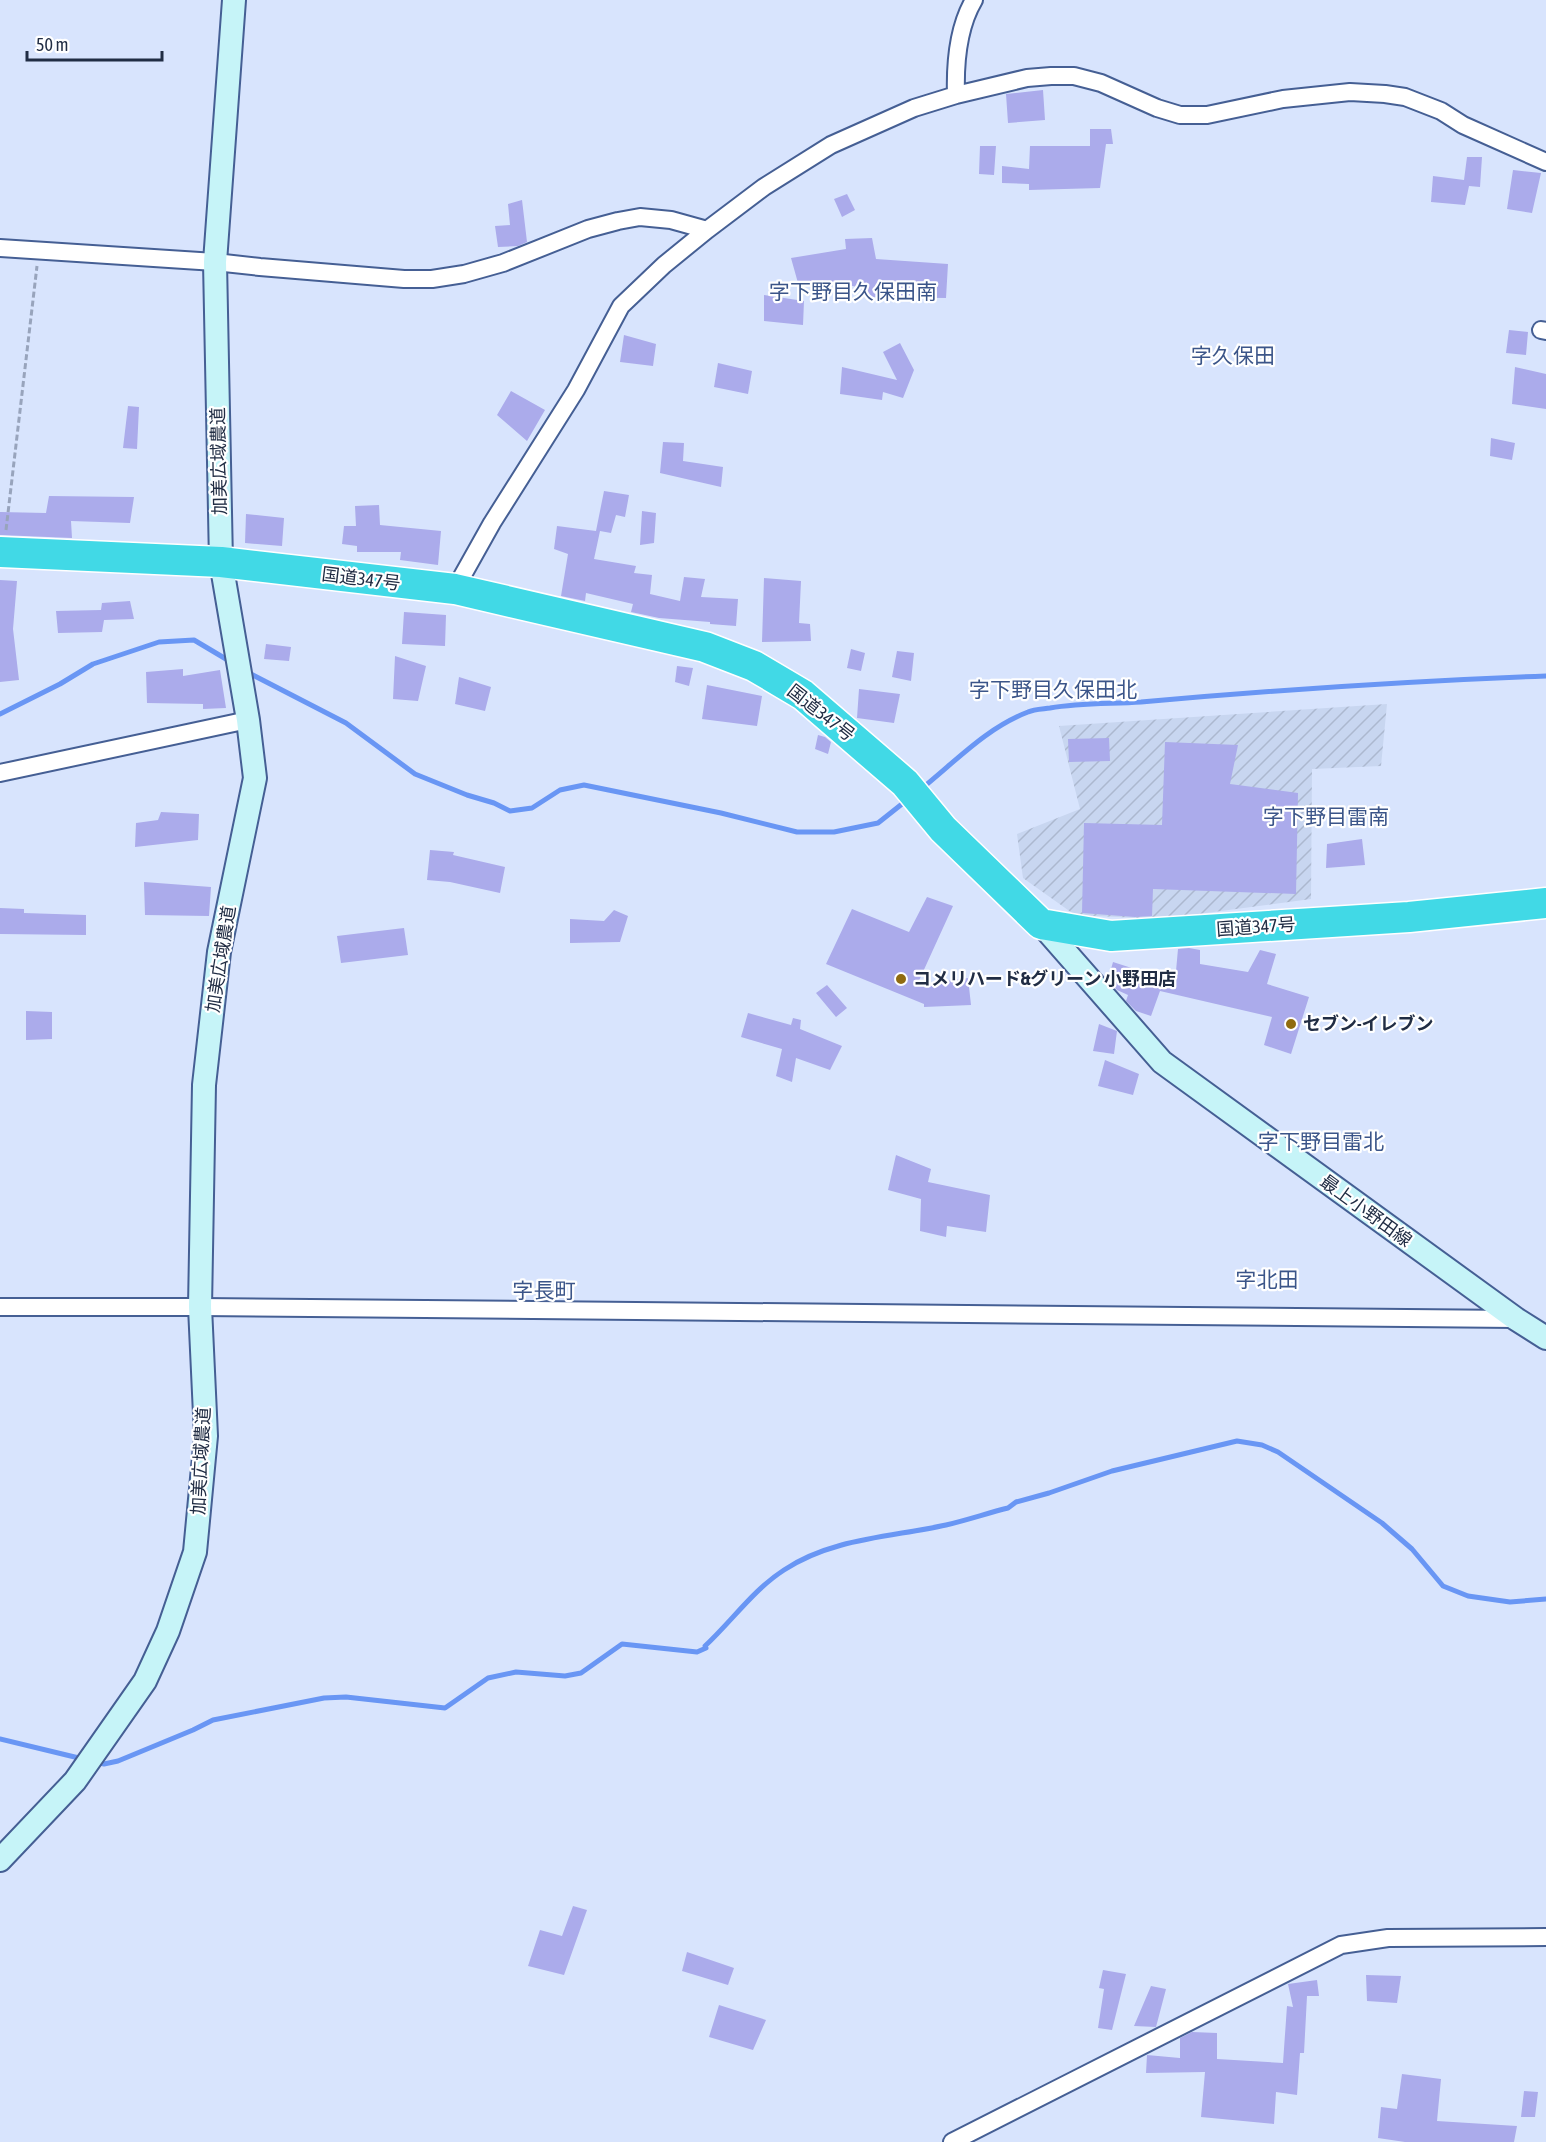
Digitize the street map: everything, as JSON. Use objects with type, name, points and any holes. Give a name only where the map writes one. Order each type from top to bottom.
[{"type":"highway","name":"国道347号","points":[[2,552],[221,562],[454,590],[705,647],[754,666],[803,695],[905,783],[943,830],[1041,924],[1111,936],[1409,917],[1546,903]]},
{"type":"street","name":"加美広域農道","points":[[0,1860],[75,1781],[145,1681],[168,1631],[195,1552],[206,1436],[200,1307],[204,1085],[219,952],[255,778],[242,681],[221,562],[215,261],[234,0]]},
{"type":"street","points":[[956,95],[955,71],[962,33],[969,8],[974,0]]},
{"type":"street","points":[[454,590],[492,523],[576,390],[621,306],[707,230],[764,187],[831,145],[914,108],[1027,78],[1074,76],[1101,83],[1157,108],[1180,115],[1207,115],[1284,99],[1350,92],[1385,93],[1406,97],[1441,111],[1463,125],[1546,162]]},
{"type":"street","points":[[0,248],[215,261],[326,273],[432,279],[464,274],[503,263],[588,229],[640,217],[671,220],[707,230]]},
{"type":"street","points":[[0,773],[248,720]]},
{"type":"street","name":"最上小野田線","points":[[1041,924],[1162,1062],[1516,1319],[1546,1338]]},
{"type":"street","points":[[0,1307],[1516,1319]]},
{"type":"street","points":[[952,2142],[1341,1945],[1388,1938],[1546,1937]]},
{"type":"path","points":[[2,552],[39,249]]},
{"type":"shaded area","points":[[1387,704],[1381,766],[1312,769],[1311,899],[1161,919],[1075,915],[1023,878],[1017,834],[1080,809],[1059,726]]},
{"type":"building","points":[[1043,90],[1045,120],[1008,123],[1006,94]]},
{"type":"building","points":[[1090,129],[1111,129],[1113,144],[1106,144],[1100,188],[1029,190],[1029,184],[1002,183],[1002,166],[1029,169],[1030,146],[1090,146]]},
{"type":"building","points":[[980,146],[996,146],[994,175],[979,174]]},
{"type":"building","points":[[1467,157],[1482,157],[1480,187],[1469,186],[1465,205],[1431,202],[1433,176],[1464,180]]},
{"type":"building","points":[[1513,170],[1541,173],[1532,213],[1507,209]]},
{"type":"building","points":[[847,194],[855,210],[842,217],[834,199]]},
{"type":"building","points":[[522,200],[527,242],[518,246],[498,247],[495,226],[510,225],[508,204]]},
{"type":"building","points":[[872,238],[876,259],[948,264],[946,298],[862,297],[861,288],[836,282],[798,283],[791,258],[846,249],[845,239]]},
{"type":"building","points":[[764,295],[804,301],[803,325],[764,321]]},
{"type":"building","points":[[1509,330],[1528,332],[1526,355],[1506,353]]},
{"type":"building","points":[[624,335],[656,344],[653,366],[620,362]]},
{"type":"building","points":[[900,343],[914,370],[903,398],[883,392],[882,400],[840,394],[842,367],[897,380],[883,352]]},
{"type":"building","points":[[718,363],[752,371],[748,394],[714,387]]},
{"type":"building","points":[[1515,367],[1546,374],[1546,409],[1512,404]]},
{"type":"building","points":[[511,391],[545,410],[527,441],[497,415]]},
{"type":"building","points":[[128,406],[139,407],[137,449],[123,448]]},
{"type":"building","points":[[1491,438],[1515,443],[1512,460],[1490,456]]},
{"type":"building","points":[[663,442],[684,443],[683,461],[723,467],[721,487],[660,473]]},
{"type":"building","points":[[604,491],[629,495],[625,517],[616,515],[611,533],[600,531],[594,559],[636,566],[634,573],[652,575],[650,594],[680,601],[684,577],[705,579],[701,597],[738,599],[736,626],[659,618],[631,612],[633,604],[586,593],[585,601],[561,596],[568,554],[554,549],[557,526],[596,531]]},
{"type":"building","points":[[49,496],[134,497],[130,523],[71,521],[72,538],[0,535],[0,512],[46,513]]},
{"type":"building","points":[[379,505],[380,525],[441,531],[438,565],[400,560],[401,552],[357,552],[357,546],[342,544],[344,526],[356,526],[355,506]]},
{"type":"building","points":[[642,511],[656,513],[654,543],[640,545]]},
{"type":"building","points":[[246,514],[284,518],[282,546],[245,543]]},
{"type":"building","points":[[764,578],[801,581],[799,623],[810,624],[811,641],[762,642]]},
{"type":"building","points":[[0,580],[17,581],[13,629],[19,680],[0,682]]},
{"type":"building","points":[[130,601],[134,619],[104,620],[102,632],[58,633],[56,611],[101,610],[102,603]]},
{"type":"building","points":[[404,612],[446,615],[445,646],[402,644]]},
{"type":"building","points":[[266,644],[291,647],[289,661],[264,659]]},
{"type":"building","points":[[851,649],[865,653],[861,671],[847,668]]},
{"type":"building","points":[[897,651],[914,653],[911,681],[892,677]]},
{"type":"building","points":[[395,656],[426,666],[418,701],[393,699]]},
{"type":"building","points":[[677,666],[693,668],[689,686],[675,682]]},
{"type":"building","points":[[183,669],[183,676],[220,670],[226,708],[203,709],[203,704],[147,703],[146,672]]},
{"type":"building","points":[[459,677],[491,687],[485,711],[455,704]]},
{"type":"building","points":[[707,685],[762,696],[757,726],[702,719]]},
{"type":"building","points":[[859,689],[900,694],[894,723],[857,718]]},
{"type":"building","points":[[818,735],[831,742],[828,754],[815,749]]},
{"type":"building","points":[[1109,738],[1110,761],[1069,762],[1068,739]]},
{"type":"building","points":[[1165,742],[1238,745],[1230,784],[1298,793],[1296,894],[1153,889],[1152,916],[1082,913],[1084,823],[1162,825]]},
{"type":"building","points":[[161,812],[199,814],[198,840],[135,847],[136,823],[158,820]]},
{"type":"building","points":[[1362,839],[1365,865],[1326,868],[1327,844]]},
{"type":"building","points":[[430,850],[454,852],[453,855],[505,867],[500,893],[450,882],[427,880]]},
{"type":"building","points":[[144,882],[211,887],[209,916],[145,915]]},
{"type":"building","points":[[927,897],[953,906],[917,985],[968,978],[971,1005],[924,1007],[924,1004],[826,964],[852,909],[909,932]]},
{"type":"building","points":[[0,908],[24,909],[24,913],[86,915],[86,935],[0,934]]},
{"type":"building","points":[[614,910],[628,916],[620,942],[570,943],[570,919],[604,921]]},
{"type":"building","points":[[404,928],[408,955],[341,963],[337,936]]},
{"type":"building","points":[[1178,949],[1200,950],[1200,964],[1248,972],[1260,950],[1276,954],[1267,984],[1309,997],[1291,1054],[1264,1045],[1272,1017],[1160,991],[1151,1016],[1136,1011],[1126,1001],[1128,995],[1117,990],[1108,980],[1113,962],[1175,982]]},
{"type":"building","points":[[827,985],[847,1008],[836,1017],[816,993]]},
{"type":"building","points":[[26,1011],[52,1012],[52,1039],[26,1040]]},
{"type":"building","points":[[748,1013],[791,1025],[793,1018],[801,1020],[800,1029],[842,1046],[830,1070],[796,1058],[792,1082],[776,1076],[782,1049],[741,1037]]},
{"type":"building","points":[[1099,1024],[1117,1031],[1114,1054],[1093,1051]]},
{"type":"building","points":[[1105,1060],[1139,1074],[1133,1095],[1098,1086]]},
{"type":"building","points":[[896,1155],[931,1169],[928,1182],[990,1195],[986,1232],[947,1226],[946,1237],[920,1231],[921,1199],[888,1190]]},
{"type":"building","points":[[573,1906],[587,1910],[564,1975],[528,1966],[540,1930],[562,1936]]},
{"type":"building","points":[[687,1952],[734,1968],[728,1985],[682,1971]]},
{"type":"building","points":[[1103,1970],[1126,1974],[1112,2030],[1098,2028],[1104,1989],[1099,1988]]},
{"type":"building","points":[[1366,1975],[1401,1976],[1397,2003],[1367,2001]]},
{"type":"building","points":[[1317,1980],[1319,1996],[1307,1996],[1304,2053],[1300,2053],[1297,2095],[1276,2092],[1274,2124],[1201,2117],[1205,2072],[1146,2073],[1147,2055],[1180,2058],[1180,2038],[1192,2032],[1217,2033],[1217,2059],[1283,2063],[1287,2006],[1293,2007],[1288,1984]]},
{"type":"building","points":[[1151,1986],[1166,1989],[1156,2027],[1134,2026]]},
{"type":"building","points":[[719,2005],[766,2020],[753,2050],[709,2037]]},
{"type":"building","points":[[1402,2074],[1441,2079],[1437,2121],[1517,2126],[1514,2142],[1405,2142],[1378,2138],[1381,2107],[1397,2109]]},
{"type":"building","points":[[1524,2091],[1538,2092],[1535,2117],[1521,2117]]},
{"type":"waterway","points":[[0,714],[60,684],[93,664],[159,642],[194,640],[231,662]]},
{"type":"waterway","points":[[247,672],[346,723],[415,774],[510,811],[532,808],[560,790],[584,785],[721,813],[797,832],[834,832],[878,823],[907,800]]},
{"type":"waterway","points":[[921,789],[985,736],[1030,711],[1073,705],[1344,686],[1546,676]]},
{"type":"waterway","points":[[95,1762],[104,1764],[118,1761],[213,1720],[324,1698],[346,1697],[445,1708],[488,1678],[516,1672],[565,1676],[581,1673],[622,1644],[697,1652],[706,1648],[705,1646],[743,1606],[773,1578],[803,1559],[822,1551],[863,1540],[954,1523],[1008,1508],[1016,1502],[1112,1471],[1237,1441],[1262,1445],[1278,1452],[1382,1523],[1412,1549],[1443,1586],[1468,1596],[1510,1602],[1546,1599]]},
{"type":"waterway","points":[[0,1739],[83,1759]]},
{"type":"place","name":"コメリハード&グリーン 小野田店","points":[[901,979]]},
{"type":"place","name":"セブン-イレブン","points":[[1291,1024]]},
{"type":"district","name":"字下野目久保田南","points":[[853,292]]},
{"type":"district","name":"字久保田","points":[[1233,356]]},
{"type":"district","name":"字下野目久保田北","points":[[1053,690]]},
{"type":"district","name":"字下野目雷南","points":[[1326,817]]},
{"type":"district","name":"字下野目雷北","points":[[1321,1142]]},
{"type":"district","name":"字北田","points":[[1267,1280]]},
{"type":"district","name":"字長町","points":[[544,1291]]}]
